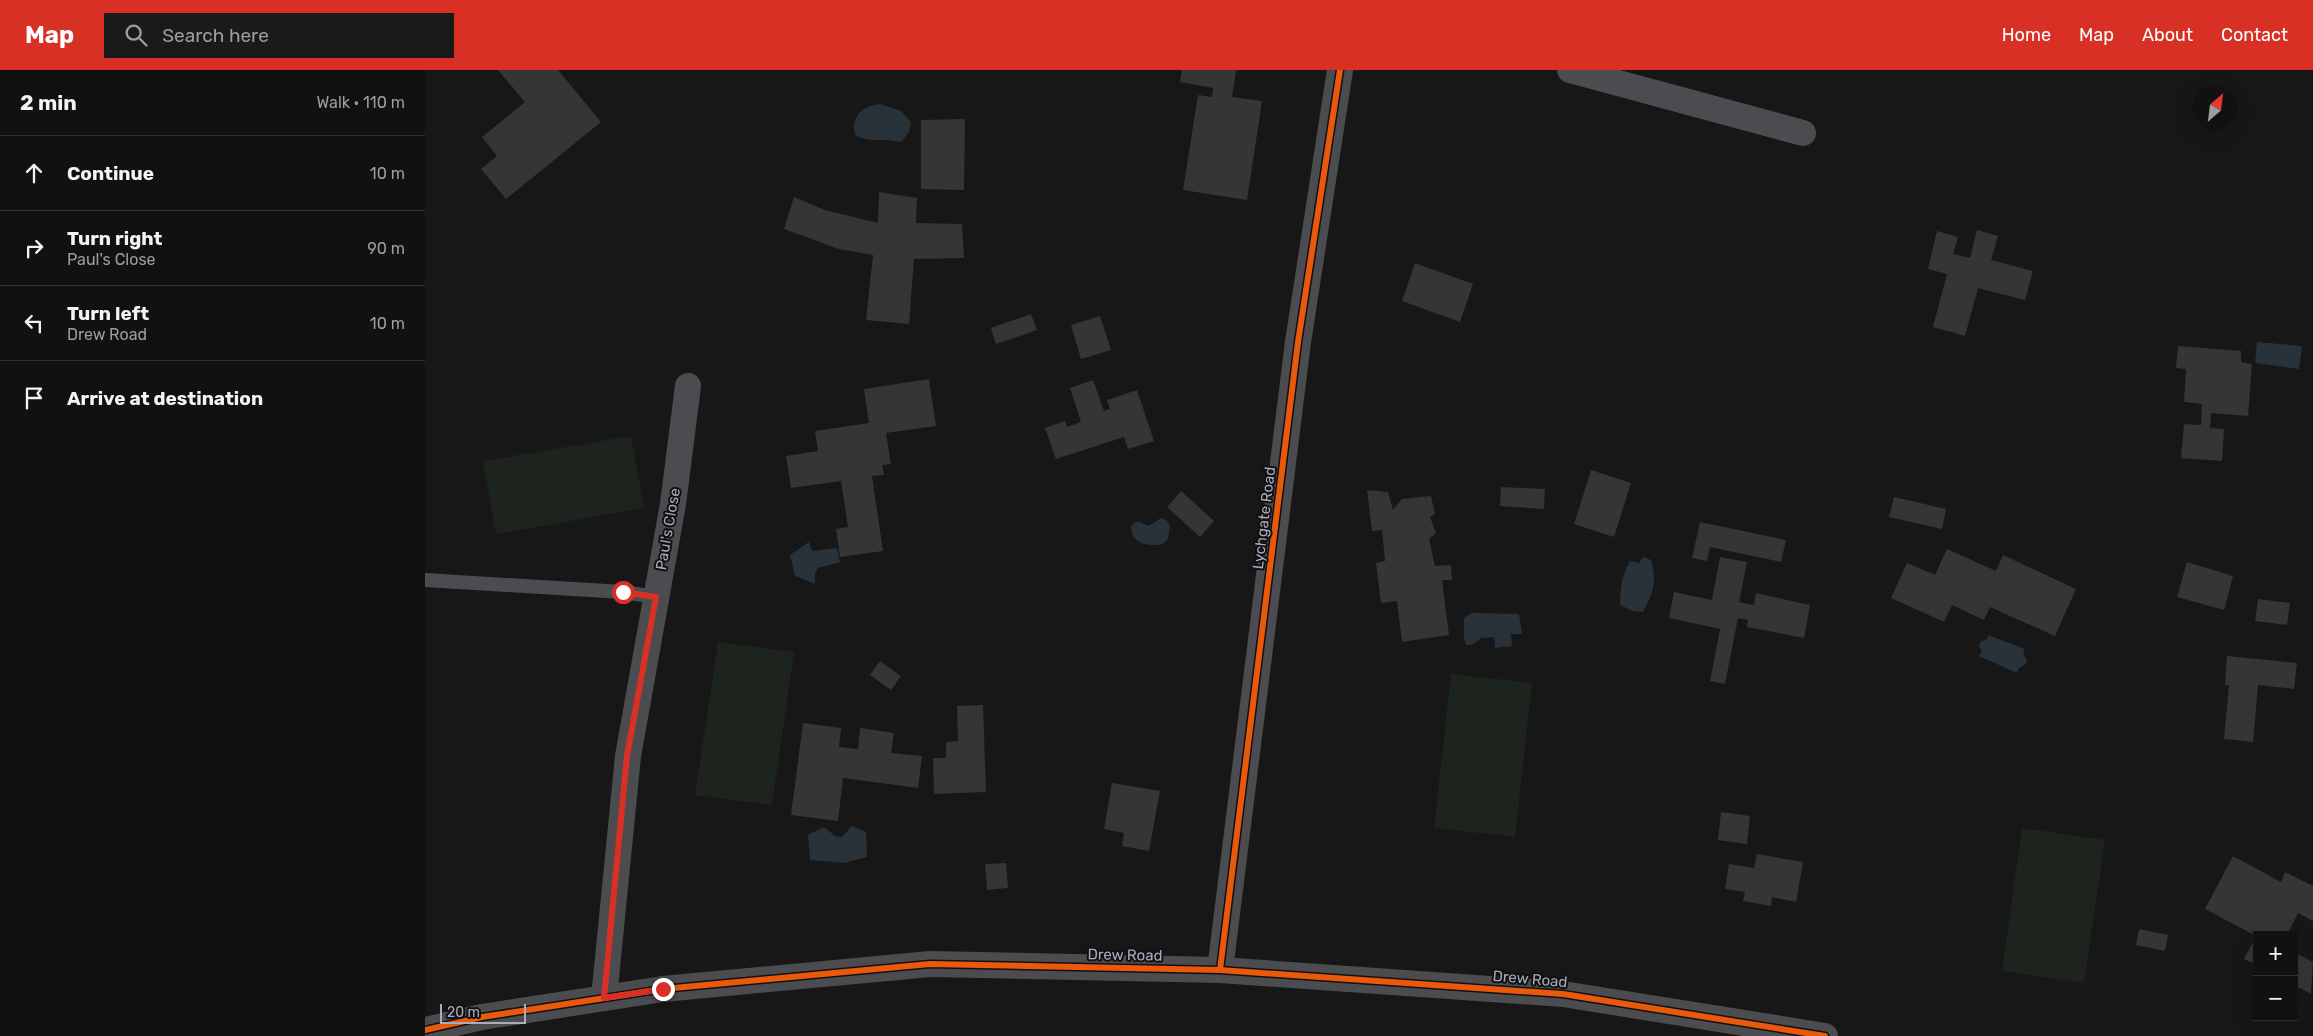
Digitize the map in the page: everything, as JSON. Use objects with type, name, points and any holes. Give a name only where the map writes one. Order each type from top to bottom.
[{"type":"street","name":"Lychgate Road","points":[[1220,970],[1299,342],[1341,70]]},
{"type":"street","points":[[1570,70],[1803,133]]},
{"type":"street","name":"Paul's Close","points":[[604,998],[627,756],[673,504],[688,386]]},
{"type":"street","name":"Drew Road","points":[[425,1030],[482,1018],[663,989],[930,964],[1220,970],[1563,994],[1825,1036]]},
{"type":"lane","points":[[425,580],[623,592],[656,597]]},
{"type":"shaded area","points":[[880,104],[901,111],[911,122],[909,132],[901,142],[867,139],[856,136],[854,124],[859,114],[868,107]]},
{"type":"shaded area","points":[[2257,342],[2302,346],[2299,369],[2255,363]]},
{"type":"shaded area","points":[[631,436],[644,508],[496,534],[483,461]]},
{"type":"shaded area","points":[[1161,518],[1170,525],[1168,539],[1163,544],[1141,543],[1134,537],[1131,526],[1135,522],[1149,526]]},
{"type":"shaded area","points":[[809,542],[812,551],[837,548],[840,562],[818,568],[815,574],[815,584],[795,576],[790,555]]},
{"type":"shaded area","points":[[1643,557],[1651,560],[1654,581],[1650,599],[1643,612],[1633,611],[1620,605],[1620,593],[1630,561],[1639,563]]},
{"type":"shaded area","points":[[1472,613],[1519,614],[1522,634],[1511,634],[1512,646],[1495,648],[1494,637],[1481,638],[1472,645],[1466,645],[1464,639],[1464,618]]},
{"type":"shaded area","points":[[1988,635],[2025,649],[2023,654],[2027,660],[2026,664],[2019,668],[2017,673],[1979,656],[1982,652],[1979,646],[1980,642],[1987,639]]},
{"type":"shaded area","points":[[718,642],[794,652],[772,805],[695,795]]},
{"type":"shaded area","points":[[1451,674],[1532,683],[1515,837],[1434,828]]},
{"type":"shaded area","points":[[852,826],[866,832],[867,857],[844,863],[810,860],[808,835],[824,827],[835,836],[842,837]]},
{"type":"shaded area","points":[[2022,828],[2105,840],[2084,983],[2002,971]]},
{"type":"building","points":[[498,70],[558,70],[601,122],[506,199],[481,169],[497,156],[482,137],[525,102]]},
{"type":"building","points":[[1182,70],[1236,70],[1232,97],[1262,101],[1247,200],[1183,190],[1198,95],[1212,97],[1213,88],[1180,82]]},
{"type":"building","points":[[965,119],[964,190],[921,189],[921,120]]},
{"type":"building","points":[[879,192],[917,198],[916,223],[962,224],[964,258],[914,259],[909,324],[866,320],[873,255],[839,249],[784,229],[794,197],[825,210],[878,223]]},
{"type":"building","points":[[1977,230],[1998,236],[1991,260],[2033,271],[2025,300],[1978,288],[1965,336],[1933,327],[1947,274],[1928,269],[1937,231],[1958,237],[1953,254],[1970,258]]},
{"type":"building","points":[[1415,263],[1473,284],[1460,322],[1402,301]]},
{"type":"building","points":[[1031,314],[1037,330],[996,344],[991,328]]},
{"type":"building","points":[[1100,316],[1111,350],[1081,359],[1071,325]]},
{"type":"building","points":[[2178,346],[2241,351],[2241,362],[2252,364],[2248,416],[2211,413],[2210,428],[2224,429],[2222,461],[2181,458],[2184,424],[2201,425],[2202,404],[2184,402],[2186,369],[2176,368]]},
{"type":"building","points":[[929,379],[936,426],[886,433],[891,464],[882,465],[884,475],[872,476],[883,551],[840,557],[836,529],[848,527],[841,481],[791,488],[786,456],[818,451],[815,431],[869,423],[864,389]]},
{"type":"building","points":[[1093,380],[1104,411],[1110,409],[1107,400],[1137,390],[1154,441],[1128,449],[1124,437],[1056,459],[1045,428],[1065,421],[1067,427],[1081,422],[1070,388]]},
{"type":"building","points":[[1591,470],[1631,483],[1614,537],[1574,524]]},
{"type":"building","points":[[1501,487],[1545,489],[1544,509],[1500,506]]},
{"type":"building","points":[[1367,490],[1388,492],[1393,510],[1402,499],[1431,496],[1435,514],[1430,517],[1436,533],[1429,539],[1435,566],[1451,565],[1452,580],[1442,580],[1449,635],[1402,642],[1397,601],[1381,603],[1376,563],[1385,561],[1382,530],[1372,531]]},
{"type":"building","points":[[1181,491],[1214,521],[1200,537],[1167,507]]},
{"type":"building","points":[[1894,497],[1946,509],[1942,529],[1889,517]]},
{"type":"building","points":[[1700,522],[1786,540],[1781,562],[1710,547],[1707,561],[1692,558]]},
{"type":"building","points":[[1947,549],[1996,571],[2003,555],[2076,589],[2055,636],[1990,607],[1984,620],[1952,605],[1944,622],[1891,598],[1907,563],[1935,575]]},
{"type":"building","points":[[1720,557],[1747,562],[1739,602],[1754,605],[1756,593],[1810,605],[1804,638],[1747,627],[1748,620],[1738,618],[1725,684],[1710,681],[1720,629],[1669,618],[1674,592],[1712,600]]},
{"type":"building","points":[[2187,562],[2233,576],[2224,610],[2177,597]]},
{"type":"building","points":[[2258,599],[2290,603],[2287,625],[2255,621]]},
{"type":"building","points":[[2227,656],[2297,663],[2294,689],[2258,685],[2253,742],[2224,739],[2229,685],[2225,685]]},
{"type":"building","points":[[880,661],[901,676],[891,690],[870,675]]},
{"type":"building","points":[[983,705],[986,792],[934,794],[933,758],[946,758],[946,742],[958,741],[957,706]]},
{"type":"building","points":[[803,723],[841,728],[839,747],[858,749],[860,728],[894,733],[891,753],[922,756],[918,788],[843,778],[838,821],[791,815]]},
{"type":"building","points":[[1112,783],[1160,791],[1149,851],[1122,846],[1124,833],[1104,829]]},
{"type":"building","points":[[1721,812],[1750,816],[1747,844],[1718,840]]},
{"type":"building","points":[[1757,854],[1803,862],[1796,902],[1772,897],[1771,906],[1743,901],[1745,892],[1725,889],[1729,864],[1754,868]]},
{"type":"building","points":[[2233,856],[2281,882],[2285,872],[2313,886],[2313,921],[2298,913],[2289,931],[2253,931],[2253,934],[2205,909]]},
{"type":"building","points":[[1006,863],[1008,888],[987,890],[985,864]]},
{"type":"building","points":[[2139,929],[2168,935],[2165,951],[2136,945]]},
{"type":"building","points":[[2253,942],[2253,963],[2244,959]]},
{"type":"building","points":[[2298,954],[2313,962],[2311,994],[2298,987]]},
{"type":"cycle path","points":[[1220,970],[1298,342],[1340,70]]},
{"type":"cycle path","points":[[425,1030],[482,1017],[663,989],[930,964],[1220,970],[1563,994],[1825,1036]]},
{"type":"route","points":[[623,592],[656,597],[627,756],[604,998],[663,989]]}]
